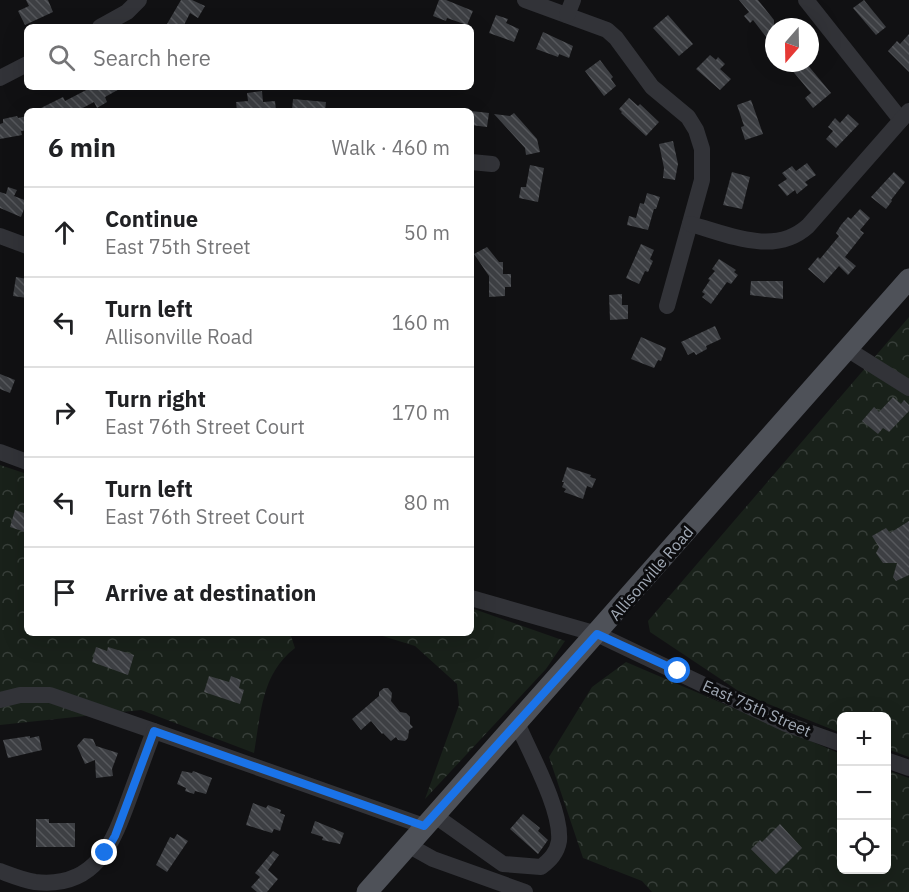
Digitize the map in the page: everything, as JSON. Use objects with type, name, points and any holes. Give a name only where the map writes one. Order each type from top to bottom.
[{"type":"main road","name":"Allisonville Road","points":[[367,892],[909,279]]},
{"type":"street","points":[[105,24],[127,12],[139,0]]},
{"type":"street","points":[[525,0],[570,7],[603,28],[616,38],[652,87],[681,110],[693,126],[702,149],[703,170],[667,306]]},
{"type":"street","points":[[690,224],[760,243],[776,242],[795,235],[808,226],[905,115],[806,0]]},
{"type":"street","points":[[0,78],[24,66]]},
{"type":"street","points":[[474,162],[492,164]]},
{"type":"street","points":[[0,237],[24,245]]},
{"type":"street","points":[[847,349],[909,388]]},
{"type":"street","points":[[0,452],[24,461]]},
{"type":"street","name":"East 75th Street","points":[[474,599],[597,634],[786,724],[837,742]]},
{"type":"street","points":[[0,700],[20,695],[50,695],[429,821],[503,864],[541,867],[554,856],[559,842],[559,820],[517,723]]},
{"type":"street","points":[[0,871],[32,882],[54,882],[75,877],[95,864],[115,836],[154,731]]},
{"type":"street","points":[[891,762],[909,768]]},
{"type":"street","points":[[408,845],[433,859],[525,892]]},
{"type":"green space","points":[[909,317],[909,757],[891,750],[891,712],[837,712],[837,731],[743,694],[650,632],[648,621]]},
{"type":"green space","points":[[0,465],[24,473],[24,636],[291,636],[295,648],[284,658],[269,682],[261,709],[254,753],[141,710],[0,725]]},
{"type":"green space","points":[[474,609],[565,641],[546,669],[425,799],[459,705],[457,684],[415,646],[383,636],[474,636]]},
{"type":"green space","points":[[626,662],[837,752],[837,874],[891,874],[891,771],[909,778],[909,892],[652,892],[642,881],[583,858],[549,757],[592,687]]},
{"type":"building","points":[[26,0],[48,0],[53,12],[24,24],[18,11],[29,6]]},
{"type":"building","points":[[181,0],[192,0],[205,6],[198,18],[190,13],[184,24],[167,24]]},
{"type":"building","points":[[439,0],[446,0],[473,11],[467,24],[447,18],[446,21],[433,16]]},
{"type":"building","points":[[739,0],[758,0],[772,18],[765,18],[765,35],[753,20],[750,23],[744,16],[749,12]]},
{"type":"building","points":[[864,0],[886,27],[876,35],[853,8]]},
{"type":"building","points":[[496,15],[508,19],[506,23],[519,29],[514,42],[489,33]]},
{"type":"building","points":[[668,15],[693,44],[679,56],[653,28]]},
{"type":"building","points":[[543,32],[573,46],[569,58],[559,54],[558,57],[536,49]]},
{"type":"building","points":[[909,34],[909,72],[888,51],[897,41],[900,44]]},
{"type":"building","points":[[710,55],[716,60],[718,57],[725,64],[720,69],[731,79],[720,90],[696,69]]},
{"type":"building","points":[[600,60],[613,77],[611,79],[616,86],[604,96],[585,71]]},
{"type":"building","points":[[794,72],[814,72],[831,93],[813,108],[805,98],[811,93]]},
{"type":"building","points":[[86,90],[118,90],[105,97],[107,102],[97,108],[94,102],[83,108],[41,108],[63,97],[65,101]]},
{"type":"building","points":[[262,91],[263,102],[275,101],[276,108],[237,108],[236,102],[248,101],[247,93]]},
{"type":"building","points":[[629,98],[638,106],[640,104],[659,122],[646,136],[619,109]]},
{"type":"building","points":[[293,99],[326,102],[325,108],[292,108]]},
{"type":"building","points":[[751,100],[763,134],[745,140],[741,127],[744,126],[737,105]]},
{"type":"building","points":[[474,111],[489,113],[487,127],[474,125]]},
{"type":"building","points":[[514,113],[537,139],[540,152],[526,155],[525,148],[494,114],[510,116]]},
{"type":"building","points":[[848,114],[859,124],[836,148],[826,139],[833,131],[828,127],[835,118],[840,123]]},
{"type":"building","points":[[24,117],[22,135],[0,139],[0,124],[3,123],[3,119]]},
{"type":"building","points":[[673,141],[678,164],[675,180],[663,178],[664,168],[659,144]]},
{"type":"building","points":[[807,163],[816,175],[805,182],[808,185],[797,194],[795,190],[787,196],[778,185],[787,179],[782,173],[792,166],[796,171]]},
{"type":"building","points":[[530,165],[544,168],[538,202],[519,198],[521,187],[526,187]]},
{"type":"building","points":[[732,172],[750,177],[742,209],[723,205]]},
{"type":"building","points":[[894,172],[905,182],[886,209],[871,197]]},
{"type":"building","points":[[8,187],[17,190],[14,196],[24,200],[21,217],[0,208],[0,192],[6,194]]},
{"type":"building","points":[[647,193],[660,197],[648,230],[627,225],[629,216],[636,218],[640,203],[644,204]]},
{"type":"building","points":[[860,209],[870,218],[860,230],[864,233],[845,257],[856,266],[848,275],[839,266],[824,283],[808,269],[818,257],[820,259],[839,236],[836,233],[841,225],[848,217],[851,219]]},
{"type":"building","points":[[641,244],[654,250],[650,259],[653,261],[639,284],[626,278]]},
{"type":"building","points":[[487,247],[499,262],[503,262],[503,274],[511,274],[511,287],[505,287],[505,296],[489,297],[489,276],[474,254]]},
{"type":"building","points":[[719,259],[736,270],[734,272],[738,275],[731,284],[727,282],[711,304],[702,297],[705,294],[702,292],[715,271],[712,269]]},
{"type":"building","points":[[16,277],[24,278],[24,298],[13,296]]},
{"type":"building","points":[[751,281],[783,281],[783,299],[750,295]]},
{"type":"building","points":[[622,294],[622,305],[628,305],[628,319],[610,320],[609,295]]},
{"type":"building","points":[[715,326],[721,339],[706,346],[707,349],[696,355],[694,352],[688,355],[681,342]]},
{"type":"building","points":[[641,337],[666,348],[661,361],[658,360],[654,368],[631,359]]},
{"type":"building","points":[[0,374],[15,380],[10,393],[0,389]]},
{"type":"building","points":[[893,397],[901,404],[904,400],[909,405],[909,411],[889,432],[883,428],[878,434],[862,421],[874,407],[879,412]]},
{"type":"building","points":[[567,467],[596,479],[592,488],[587,486],[583,499],[564,492],[566,489],[562,487],[564,482],[562,482]]},
{"type":"building","points":[[15,510],[24,513],[24,532],[10,527]]},
{"type":"building","points":[[909,521],[909,575],[896,581],[893,577],[897,563],[883,563],[876,553],[879,547],[872,536],[886,528],[890,533]]},
{"type":"building","points":[[96,647],[107,651],[108,647],[134,655],[128,675],[92,662]]},
{"type":"building","points":[[209,676],[229,682],[231,676],[241,680],[239,688],[244,690],[240,704],[204,692]]},
{"type":"building","points":[[388,688],[392,693],[391,701],[400,712],[410,717],[410,724],[413,727],[409,730],[405,741],[398,740],[396,737],[391,741],[371,721],[361,730],[352,719],[379,696],[379,692]]},
{"type":"building","points":[[30,736],[30,738],[39,736],[42,750],[8,758],[3,740]]},
{"type":"building","points":[[84,738],[93,739],[96,746],[118,753],[112,769],[113,776],[96,778],[95,760],[85,764],[77,746]]},
{"type":"building","points":[[182,771],[192,773],[193,771],[212,778],[206,794],[185,791],[186,788],[177,784]]},
{"type":"building","points":[[253,803],[281,810],[280,813],[285,815],[280,831],[274,829],[272,833],[246,825]]},
{"type":"building","points":[[523,814],[540,828],[538,831],[548,840],[538,854],[510,829]]},
{"type":"building","points":[[36,819],[49,819],[49,823],[75,823],[75,847],[36,847]]},
{"type":"building","points":[[315,821],[344,833],[340,844],[322,840],[323,837],[311,833]]},
{"type":"building","points":[[780,824],[802,848],[776,874],[751,849],[760,840],[762,842]]},
{"type":"building","points":[[177,834],[188,841],[167,872],[156,865],[170,837],[174,839]]},
{"type":"building","points":[[273,851],[279,855],[268,870],[278,879],[267,892],[257,892],[251,887],[260,877],[255,873]]},
{"type":"route","points":[[105,853],[115,836],[154,731],[424,826],[597,634],[678,671]]}]
